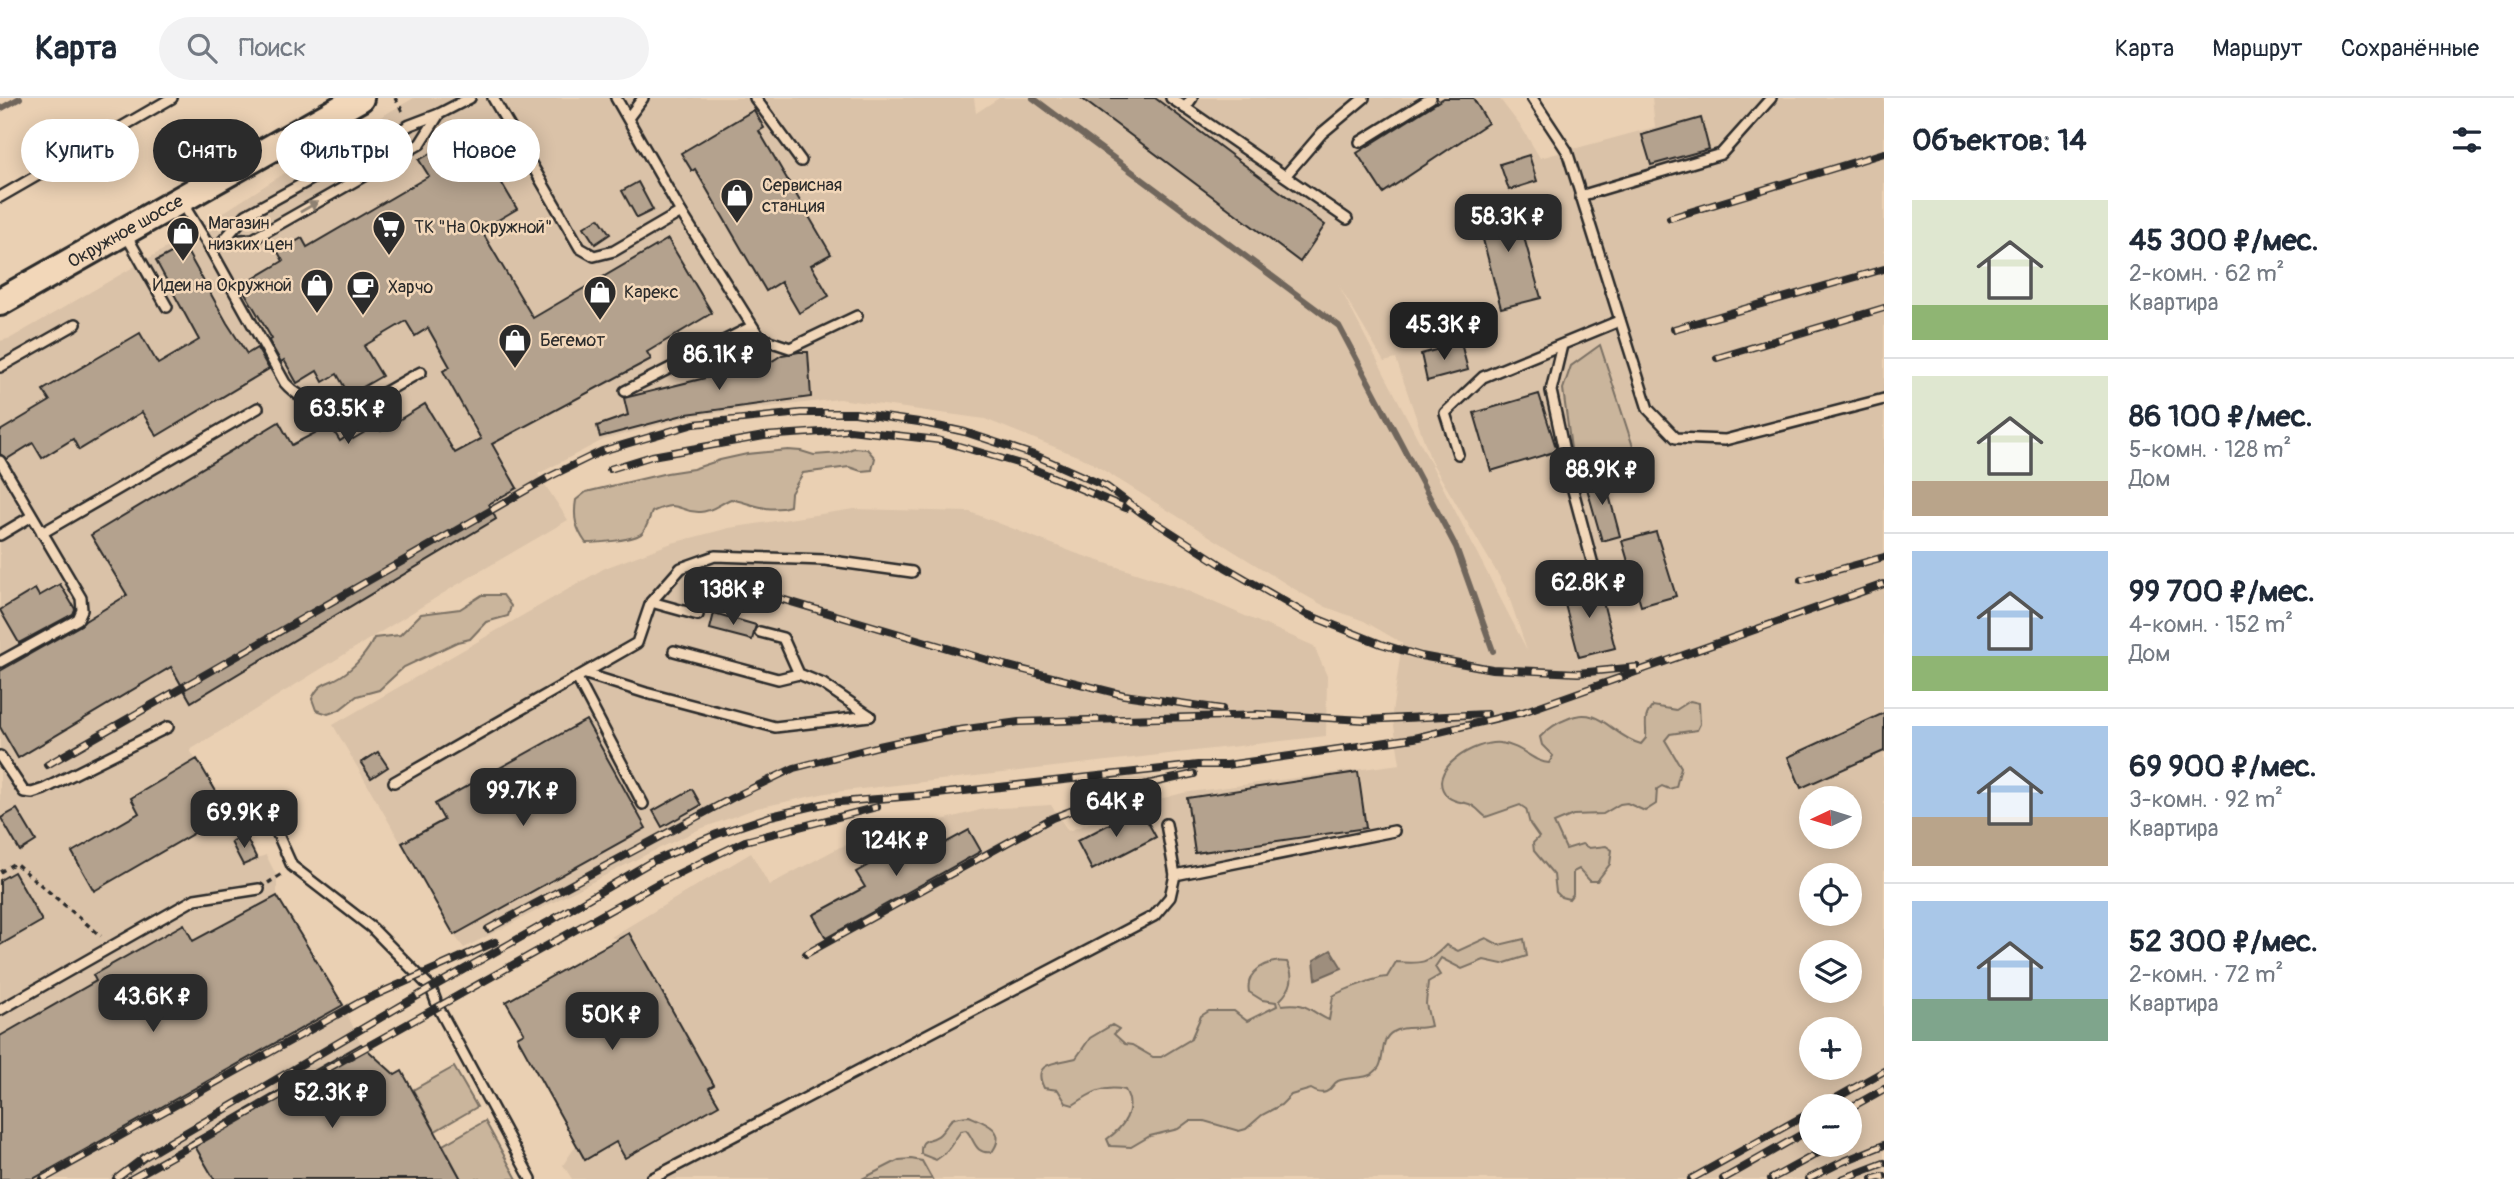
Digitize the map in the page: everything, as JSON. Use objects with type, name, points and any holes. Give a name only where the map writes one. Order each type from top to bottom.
[{"type":"main road","name":"Окружное шоссе","points":[[0,302],[360,98]]},
{"type":"lane","points":[[0,197],[172,98]]},
{"type":"lane","points":[[211,248],[222,242],[246,215],[410,125],[470,98]]},
{"type":"lane","points":[[494,98],[580,248],[594,256],[614,251],[681,212]]},
{"type":"lane","points":[[616,98],[681,212],[760,338],[790,348],[857,317]]},
{"type":"lane","points":[[628,118],[643,98]]},
{"type":"lane","points":[[755,98],[801,161]]},
{"type":"lane","points":[[1171,98],[1347,219]]},
{"type":"lane","points":[[1185,108],[1192,98]]},
{"type":"lane","points":[[1285,176],[1322,133],[1364,98]]},
{"type":"lane","points":[[1360,142],[1431,98]]},
{"type":"lane","points":[[1532,98],[1567,151],[1648,410],[1676,438],[1725,440],[1884,399]]},
{"type":"lane","points":[[1580,196],[1721,154],[1772,98]]},
{"type":"lane","points":[[222,242],[253,239],[421,144],[439,114]]},
{"type":"lane","points":[[181,199],[285,383],[303,398],[333,405],[366,401],[421,372]]},
{"type":"lane","points":[[125,232],[167,307]]},
{"type":"lane","points":[[1458,454],[1445,413],[1483,377],[1619,321]]},
{"type":"lane","points":[[0,367],[76,324]]},
{"type":"lane","points":[[625,391],[751,327]]},
{"type":"lane","points":[[1562,345],[1551,391],[1570,479],[1596,576]]},
{"type":"lane","points":[[42,533],[257,408]]},
{"type":"lane","points":[[0,461],[81,598],[82,610],[78,619],[0,662]]},
{"type":"lane","points":[[0,535],[32,516]]},
{"type":"lane","points":[[394,782],[637,643],[651,602],[681,568],[715,556],[825,560],[912,572]]},
{"type":"lane","points":[[651,602],[698,615]]},
{"type":"lane","points":[[760,632],[783,638],[799,674]]},
{"type":"lane","points":[[582,676],[775,727],[870,716],[823,684],[799,674],[778,679],[674,651]]},
{"type":"lane","points":[[582,676],[643,804]]},
{"type":"lane","points":[[0,756],[24,792],[32,793],[168,727]]},
{"type":"lane","points":[[267,810],[292,866],[372,928],[431,988],[438,1007],[531,1179]]},
{"type":"lane","points":[[651,1179],[1154,916],[1170,897],[1175,875],[1167,824]]},
{"type":"lane","points":[[1175,875],[1394,831]]},
{"type":"lane","points":[[0,1010],[195,899],[260,889]]},
{"type":"path","points":[[0,872],[15,863],[113,946]]},
{"type":"path","points":[[260,889],[292,866]]},
{"type":"shaded area","points":[[414,98],[974,98],[976,113],[999,98],[1499,98],[1540,158],[1655,127],[1652,98],[1884,98],[1884,1179],[932,1179],[927,1170],[883,1169],[862,1179],[572,1179],[563,1165],[577,1144],[517,1037],[523,1033],[506,1002],[617,939],[611,937],[751,853],[769,885],[840,847],[984,809],[1051,805],[1068,831],[1144,803],[1183,793],[1400,764],[1392,713],[1402,643],[1364,621],[1326,607],[1301,593],[1087,460],[985,419],[839,399],[691,416],[603,440],[538,474],[568,520],[455,586],[190,750],[241,837],[245,835],[257,858],[266,855],[277,877],[277,896],[343,1005],[361,1044],[395,1074],[402,1071],[461,1179],[0,1179],[0,341],[11,338],[187,236],[276,179],[276,182],[413,182],[413,119],[377,119]],"holes":[[[1339,286],[1384,362],[1396,359],[1431,461],[1506,588],[1527,650]],[[1690,701],[1691,732],[1670,734],[1665,740],[1681,766],[1657,789],[1657,796],[1638,809],[1627,803],[1620,804],[1588,816],[1574,815],[1554,823],[1566,849],[1612,851],[1610,864],[1597,881],[1589,881],[1579,869],[1572,872],[1573,894],[1534,851],[1539,837],[1527,817],[1526,809],[1520,805],[1493,815],[1480,813],[1468,804],[1461,754],[1483,743],[1515,746],[1541,763],[1549,763],[1553,756],[1542,745],[1553,725],[1577,714],[1600,719],[1624,738],[1641,744],[1646,738],[1644,722],[1661,706],[1677,710]],[[1486,938],[1499,945],[1524,939],[1502,964],[1484,960],[1462,969],[1441,957],[1428,982],[1426,1004],[1431,1018],[1424,1028],[1390,1033],[1379,1066],[1367,1075],[1340,1080],[1330,1090],[1317,1092],[1311,1089],[1291,1095],[1246,1129],[1239,1131],[1189,1121],[1178,1129],[1150,1136],[1131,1147],[1107,1139],[1126,1122],[1130,1097],[1125,1090],[1104,1087],[1073,1105],[1066,1103],[1058,1089],[1068,1061],[1076,1058],[1090,1038],[1112,1025],[1114,1034],[1125,1044],[1153,1057],[1161,1057],[1191,1039],[1201,1016],[1241,1016],[1247,1022],[1277,1007],[1276,1002],[1262,1000],[1255,970],[1279,961],[1282,1006],[1298,1006],[1329,1021],[1333,996],[1340,991],[1348,991],[1379,977],[1387,977],[1396,962],[1420,964],[1438,953],[1458,951]],[[969,1116],[990,1125],[996,1134],[995,1149],[992,1152],[974,1144],[966,1130],[961,1131],[954,1144],[940,1158],[929,1139]]]},
{"type":"shaded area","points":[[1600,345],[1638,462],[1574,471],[1563,389],[1571,366]]},
{"type":"shaded area","points":[[854,448],[867,449],[875,458],[872,470],[861,471],[849,467],[803,473],[791,493],[790,506],[767,508],[731,499],[704,512],[669,506],[652,512],[642,533],[625,539],[599,542],[586,543],[576,523],[576,500],[586,492],[693,469],[747,454],[788,450],[814,455],[841,453]]},
{"type":"shaded area","points":[[854,509],[970,512],[1075,553],[1181,588],[1314,646],[1327,676],[1326,736],[826,793],[757,808],[700,829],[639,858],[464,948],[333,725],[605,568],[672,543],[729,528]]},
{"type":"shaded area","points":[[482,595],[503,595],[511,606],[508,616],[486,622],[470,639],[457,642],[404,667],[379,690],[357,696],[339,710],[328,714],[316,710],[312,699],[318,689],[351,668],[365,654],[374,638],[400,635],[421,614],[460,609]]},
{"type":"shaded area","points":[[1690,701],[1699,703],[1700,724],[1697,730],[1670,734],[1665,740],[1681,767],[1676,787],[1669,789],[1662,786],[1657,789],[1656,804],[1645,811],[1627,803],[1603,814],[1573,815],[1554,823],[1566,849],[1582,844],[1589,848],[1606,846],[1612,850],[1610,864],[1597,881],[1590,881],[1579,869],[1573,872],[1573,894],[1569,899],[1556,892],[1554,875],[1534,851],[1533,843],[1539,837],[1530,824],[1526,809],[1520,805],[1486,817],[1471,805],[1450,799],[1442,787],[1442,777],[1455,759],[1478,747],[1490,743],[1508,744],[1549,763],[1553,756],[1542,745],[1540,737],[1556,724],[1578,715],[1597,718],[1641,744],[1646,738],[1646,718],[1653,706],[1676,710]]},
{"type":"shaded area","points":[[1486,938],[1499,945],[1524,939],[1527,956],[1502,964],[1484,960],[1462,969],[1441,958],[1435,967],[1440,975],[1428,982],[1426,1004],[1431,1026],[1393,1032],[1384,1043],[1381,1063],[1375,1072],[1338,1081],[1326,1092],[1311,1089],[1291,1095],[1246,1129],[1239,1131],[1204,1121],[1189,1121],[1178,1129],[1150,1136],[1131,1147],[1110,1146],[1107,1139],[1123,1124],[1129,1111],[1130,1104],[1125,1090],[1098,1091],[1073,1105],[1066,1103],[1058,1090],[1044,1088],[1041,1079],[1043,1068],[1076,1058],[1090,1038],[1112,1025],[1119,1029],[1114,1034],[1125,1044],[1153,1057],[1161,1057],[1191,1039],[1201,1016],[1209,1011],[1234,1011],[1247,1021],[1277,1006],[1276,1002],[1262,1000],[1249,992],[1254,972],[1272,962],[1287,962],[1291,973],[1291,982],[1280,1000],[1282,1005],[1303,1006],[1329,1020],[1333,996],[1387,977],[1396,962],[1424,961],[1446,945],[1458,951]]},
{"type":"shaded area","points":[[1331,950],[1342,968],[1316,979],[1314,960]]},
{"type":"shaded area","points":[[454,1067],[477,1107],[435,1131],[413,1090]]},
{"type":"shaded area","points":[[969,1116],[993,1128],[998,1138],[992,1152],[978,1149],[966,1130],[961,1131],[947,1151],[936,1160],[921,1154],[922,1144],[937,1137],[950,1120]]},
{"type":"shaded area","points":[[485,1121],[517,1179],[461,1179],[443,1145]]},
{"type":"shaded area","points":[[899,1160],[922,1161],[932,1179],[862,1179]]},
{"type":"building","points":[[1081,98],[1155,98],[1325,225],[1300,262]]},
{"type":"building","points":[[1444,98],[1473,98],[1488,123],[1383,193],[1357,153]]},
{"type":"building","points":[[754,110],[764,128],[759,131],[831,254],[811,265],[829,296],[799,313],[781,282],[766,291],[695,169],[692,171],[681,153]]},
{"type":"building","points":[[1701,118],[1709,149],[1651,165],[1642,135]]},
{"type":"building","points":[[427,155],[427,173],[419,160]]},
{"type":"building","points":[[1529,155],[1537,181],[1509,190],[1500,164]]},
{"type":"building","points":[[427,177],[427,182],[501,182],[517,209],[481,230],[533,318],[668,239],[712,313],[647,352],[651,359],[492,444],[517,488],[489,504],[496,519],[191,702],[171,667],[18,758],[0,727],[0,671],[81,625],[127,595],[91,535],[279,422],[292,445],[330,425],[340,441],[350,434],[353,439],[377,425],[381,431],[425,404],[455,453],[481,439],[443,371],[450,367],[428,328],[415,336],[406,321],[364,346],[382,376],[349,395],[337,374],[323,382],[317,371],[297,383],[284,360],[281,362],[269,341],[272,339],[241,286],[283,261],[278,252],[302,238],[307,247]]},
{"type":"building","points":[[638,182],[653,210],[637,218],[622,191]]},
{"type":"building","points":[[1513,198],[1541,298],[1501,308],[1475,209]]},
{"type":"building","points":[[599,218],[610,234],[595,244],[584,227]]},
{"type":"building","points":[[184,246],[247,354],[257,348],[269,369],[157,436],[142,412],[79,450],[73,439],[42,458],[33,443],[7,459],[0,454],[0,431],[50,401],[43,390],[140,333],[158,364],[199,340],[156,261]]},
{"type":"building","points":[[1461,343],[1468,370],[1427,381],[1421,354]]},
{"type":"building","points":[[808,352],[811,397],[687,414],[600,437],[597,426],[628,415],[624,398],[709,377],[725,363],[769,363],[782,355]]},
{"type":"building","points":[[1539,394],[1557,451],[1491,471],[1474,413]]},
{"type":"building","points":[[1603,473],[1620,536],[1602,541],[1584,478]]},
{"type":"building","points":[[1656,532],[1676,596],[1641,606],[1622,541]]},
{"type":"building","points":[[1598,583],[1615,648],[1579,657],[1562,593]]},
{"type":"building","points":[[60,584],[75,609],[73,614],[19,643],[0,610],[35,589],[39,596]]},
{"type":"building","points":[[714,613],[756,625],[752,640],[710,629]]},
{"type":"building","points":[[1884,713],[1884,751],[1805,786],[1800,786],[1788,757]]},
{"type":"building","points":[[586,720],[646,828],[454,935],[402,843],[444,820],[435,804]]},
{"type":"building","points":[[378,752],[388,767],[371,778],[361,763]]},
{"type":"building","points":[[197,759],[224,805],[197,821],[201,829],[94,891],[72,852],[139,813],[131,798]]},
{"type":"building","points":[[1358,772],[1366,828],[1195,853],[1187,798]]},
{"type":"building","points":[[692,789],[701,805],[662,827],[653,811]]},
{"type":"building","points":[[1140,808],[1156,837],[1092,870],[1077,841]]},
{"type":"building","points":[[17,809],[36,841],[20,851],[1,818]]},
{"type":"building","points":[[969,830],[981,851],[826,938],[813,915],[865,887],[856,872],[929,831],[938,847]]},
{"type":"building","points":[[245,835],[257,859],[243,865],[231,842]]},
{"type":"building","points":[[14,872],[42,921],[0,945],[0,880]]},
{"type":"building","points":[[277,896],[343,1005],[33,1179],[0,1179],[0,1036],[96,981],[93,975],[184,924],[193,941]]},
{"type":"building","points":[[629,933],[714,1085],[709,1088],[719,1105],[625,1158],[616,1142],[585,1160],[517,1037],[524,1033],[506,1002]]},
{"type":"building","points":[[361,1044],[395,1075],[402,1071],[461,1179],[214,1179],[192,1141]]},
{"type":"waterway","points":[[0,109],[20,98]]},
{"type":"waterway","points":[[1033,98],[1339,326],[1456,547],[1493,651]]},
{"type":"railway","points":[[1670,218],[1884,153]]},
{"type":"railway","points":[[1674,329],[1884,269]]},
{"type":"railway","points":[[1717,358],[1884,308]]},
{"type":"railway","points":[[47,765],[551,476],[602,451],[694,424],[801,413],[855,413],[919,422],[965,432],[1037,456],[1107,487],[1143,514],[1225,567],[1306,614],[1381,644],[1421,656],[1492,669],[1578,673],[1637,667]]},
{"type":"railway","points":[[610,469],[652,456],[764,436],[850,430],[938,440],[1024,465],[1126,508]]},
{"type":"railway","points":[[1801,580],[1884,557]]},
{"type":"railway","points":[[116,1179],[146,1156],[431,988],[651,862],[717,834],[771,816],[827,803],[928,795],[1198,765],[1227,765],[1414,738],[1523,712],[1884,584]]},
{"type":"railway","points":[[744,588],[1008,666],[1124,695],[1222,709]]},
{"type":"railway","points":[[1257,714],[1364,720],[1487,714]]},
{"type":"railway","points":[[488,929],[732,798],[794,768],[944,732],[1019,722],[1264,715]]},
{"type":"railway","points":[[806,954],[1052,818],[1134,787],[1194,774]]},
{"type":"railway","points":[[131,1179],[657,884],[745,841],[877,807]]},
{"type":"railway","points":[[43,1179],[360,1002],[495,942]]},
{"type":"railway","points":[[1843,1094],[1884,1071]]},
{"type":"railway","points":[[1862,1101],[1884,1089]]},
{"type":"railway","points":[[1691,1179],[1799,1119]]},
{"type":"railway","points":[[1723,1179],[1799,1136]]},
{"type":"railway","points":[[1808,1179],[1884,1145]]},
{"type":"railway","points":[[1771,1179],[1811,1157]]},
{"type":"railway","points":[[1842,1179],[1884,1163]]},
{"type":"railway","points":[[1873,1179],[1884,1176]]},
{"type":"place","name":"Сервисная станция","points":[[737,225]]},
{"type":"place","name":"ТК \"На Окружной\"","points":[[389,257]]},
{"type":"place","name":"Магазин низких цен","points":[[183,263]]},
{"type":"place","name":"Идеи на Окружной","points":[[317,315]]},
{"type":"place","name":"Харчо","points":[[363,317]]},
{"type":"place","name":"Карекс","points":[[600,322]]},
{"type":"place","name":"Бегемот","points":[[515,370]]}]
